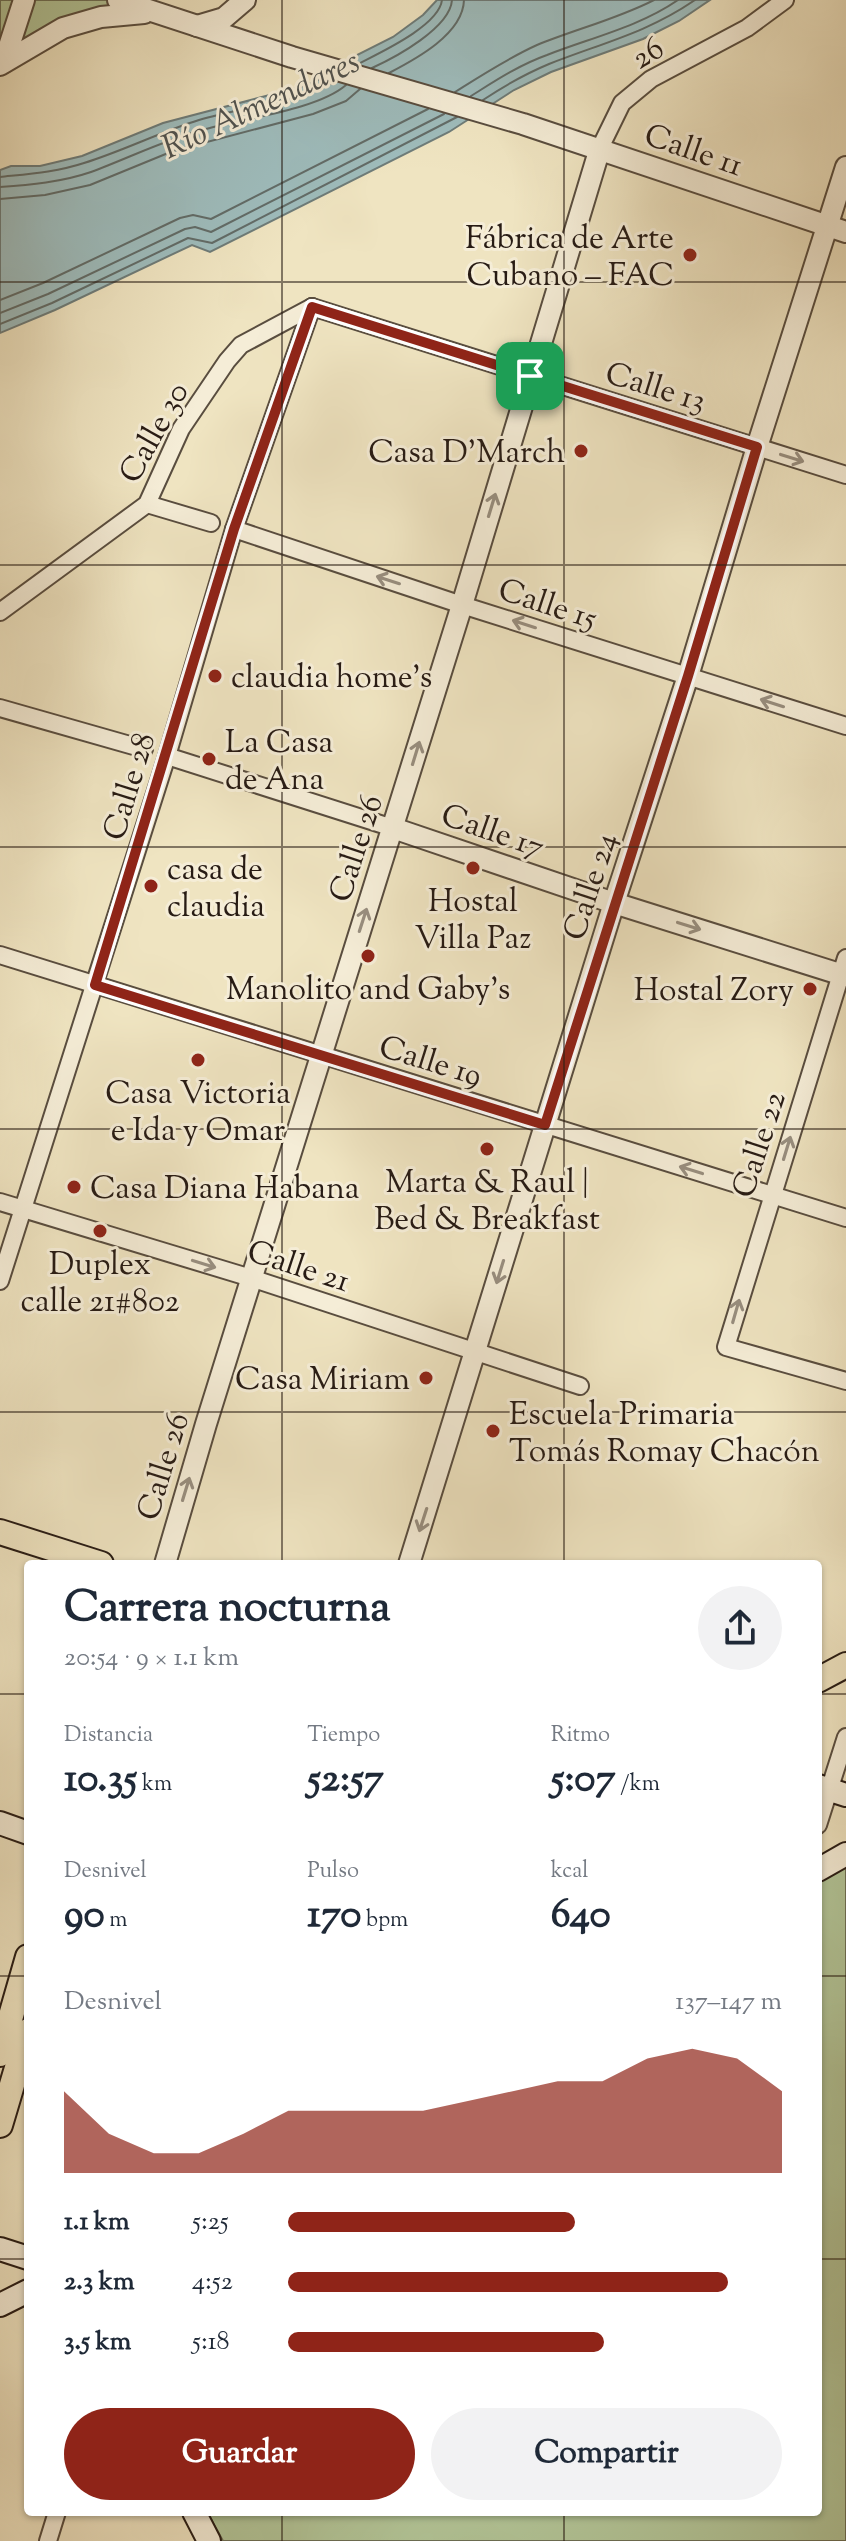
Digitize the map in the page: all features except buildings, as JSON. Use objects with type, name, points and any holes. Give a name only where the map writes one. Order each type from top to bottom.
[{"type":"main road","points":[[0,1532],[88,1560]]},
{"type":"main road","points":[[822,1678],[846,1665]]},
{"type":"main road","points":[[0,1823],[24,1832]]},
{"type":"main road","points":[[822,1868],[846,1854]]},
{"type":"main road","points":[[0,2125],[24,1982]]},
{"type":"main road","points":[[0,2249],[24,2257]]},
{"type":"main road","points":[[0,2305],[24,2293]]},
{"type":"main road","points":[[196,2516],[209,2541]]},
{"type":"street","points":[[2,63],[24,0]]},
{"type":"street","name":"Calle 11","points":[[118,0],[292,57],[600,148],[836,229]]},
{"type":"street","points":[[196,26],[224,18],[247,0]]},
{"type":"street","points":[[237,40],[247,0]]},
{"type":"street","name":"26","points":[[600,148],[622,103],[651,79],[747,28],[785,0]]},
{"type":"street","points":[[2,63],[63,28],[101,17],[153,12]]},
{"type":"street","name":"Calle 26","points":[[166,1560],[600,148]]},
{"type":"street","name":"Calle 24","points":[[410,1560],[757,447],[836,229],[846,167]]},
{"type":"street","name":"Calle 13","points":[[312,307],[846,475]]},
{"type":"street","name":"Calle 30","points":[[0,612],[147,504],[181,429],[227,361],[241,345],[312,307]]},
{"type":"street","name":"Calle 28","points":[[0,1281],[167,756],[234,529],[312,307]]},
{"type":"street","points":[[147,504],[211,523]]},
{"type":"street","name":"Calle 15","points":[[234,529],[462,605],[846,726]]},
{"type":"street","points":[[0,708],[144,749]]},
{"type":"street","name":"Calle 17","points":[[167,756],[614,903],[844,970]]},
{"type":"street","name":"Calle 19","points":[[0,955],[846,1218]]},
{"type":"street","name":"Calle 22","points":[[844,970],[726,1347],[846,1381]]},
{"type":"street","name":"Calle 21","points":[[0,1202],[251,1278],[580,1386]]},
{"type":"street","points":[[822,1814],[846,1737]]},
{"type":"street","points":[[48,2541],[56,2516]]},
{"type":"green space","points":[[0,0],[118,0],[101,17],[0,65]]},
{"type":"green space","points":[[846,1864],[846,2541],[223,2541],[209,2516],[822,2516],[822,1877]]},
{"type":"water","name":"Río Almendares","points":[[437,0],[710,0],[679,21],[643,39],[551,72],[514,90],[449,132],[210,252],[192,245],[0,333],[0,170],[11,166],[40,166],[82,156],[163,123],[304,86],[330,75],[349,59],[393,37],[423,15]]},
{"type":"place","name":"Fábrica de Arte Cubano – FAC","points":[[690,255]]},
{"type":"place","name":"Casa D'March","points":[[581,451]]},
{"type":"place","name":"claudia home’s","points":[[215,676]]},
{"type":"place","name":"La Casa de Ana","points":[[209,759]]},
{"type":"place","name":"Hostal Villa Paz","points":[[473,868]]},
{"type":"place","name":"casa de claudia","points":[[151,886]]},
{"type":"place","name":"Manolito and Gaby's","points":[[368,956]]},
{"type":"place","name":"Hostal Zory","points":[[810,989]]},
{"type":"place","name":"Casa Victoria e Ida y Omar","points":[[198,1060]]},
{"type":"place","name":"Marta & Raul | Bed & Breakfast","points":[[487,1149]]},
{"type":"place","name":"Casa Diana Habana","points":[[74,1187]]},
{"type":"place","name":"Duplex calle 21#802","points":[[100,1231]]},
{"type":"place","name":"Casa Miriam","points":[[426,1378]]},
{"type":"place","name":"Escuela Primaria Tomás Romay Chacón","points":[[493,1431]]},
{"type":"route","points":[[312,307],[530,376],[757,447],[688,676],[545,1125],[95,985],[234,529],[312,307]]}]
